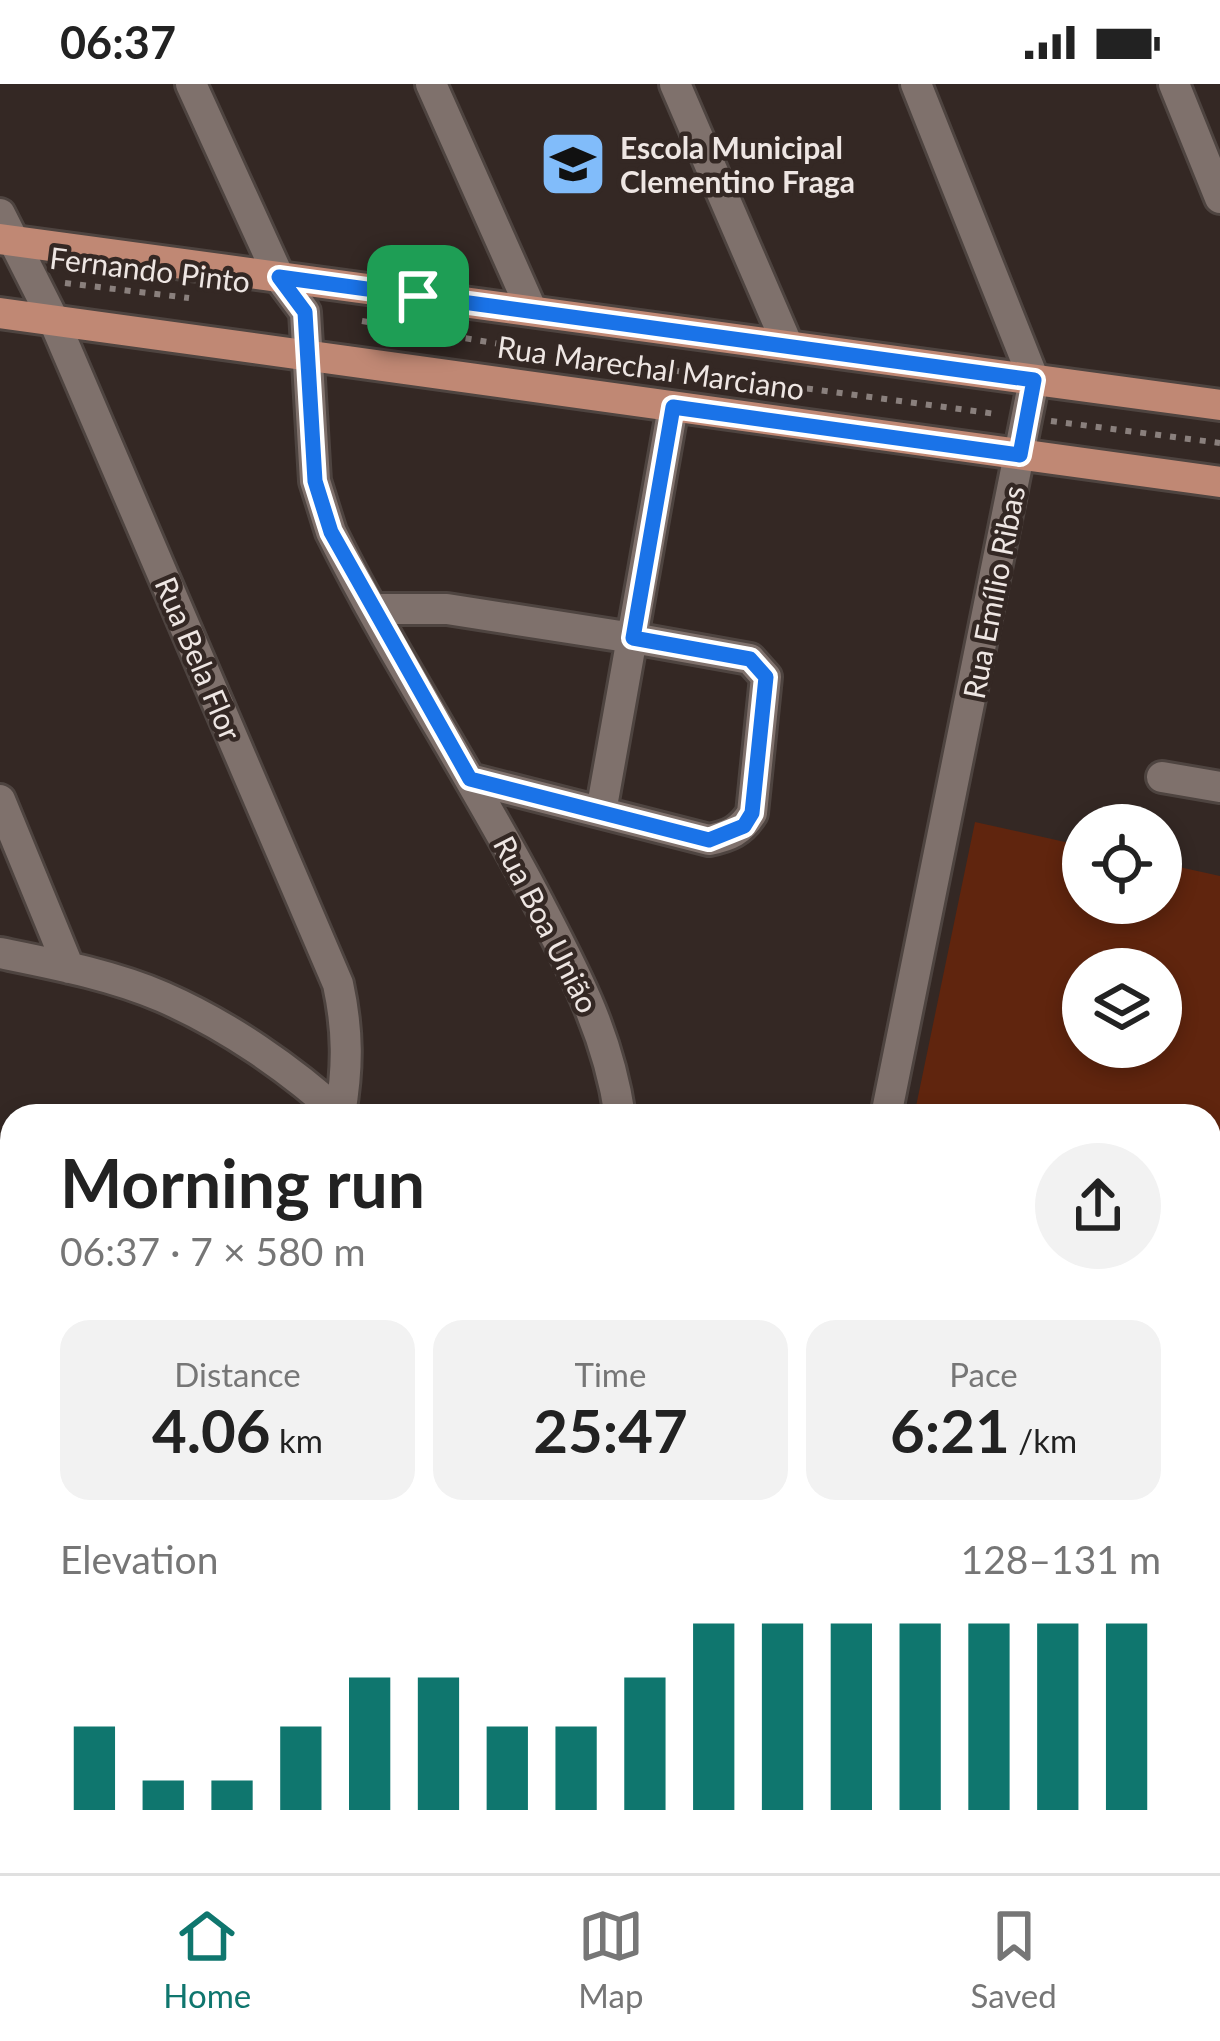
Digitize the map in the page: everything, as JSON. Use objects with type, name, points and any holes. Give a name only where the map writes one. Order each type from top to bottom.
[{"type":"main road","name":"Rua Marechal Marciano","points":[[4,231],[279,277],[1220,405]]},
{"type":"main road","name":"Rua Marechal Marciano","points":[[0,313],[1220,482]]},
{"type":"street","points":[[191,84],[279,277],[305,312]]},
{"type":"street","points":[[431,84],[532,311]]},
{"type":"street","points":[[674,84],[788,346]]},
{"type":"street","points":[[916,84],[1034,380]]},
{"type":"street","points":[[1174,84],[1220,198]]},
{"type":"street","name":"Rua Bela Flor","points":[[4,231],[54,321],[338,984],[348,1029],[343,1104]]},
{"type":"street","name":"Rua Boa União","points":[[305,312],[315,481],[331,532],[592,1006],[613,1070],[618,1104]]},
{"type":"street","name":"Rua Emílio Ribas","points":[[888,1104],[1034,380]]},
{"type":"street","points":[[601,812],[673,407]]},
{"type":"street","points":[[372,609],[447,608],[633,638],[750,659],[766,677],[752,813],[744,826],[709,840],[470,779]]},
{"type":"street","points":[[1162,778],[1220,787]]},
{"type":"street","points":[[0,800],[69,968]]},
{"type":"street","points":[[0,953],[69,968],[161,997],[225,1030],[327,1104]]},
{"type":"path","name":"Fernando Pinto","points":[[32,279],[191,298]]},
{"type":"path","points":[[305,312],[596,360],[1220,443]]},
{"type":"shaded area","points":[[975,822],[1062,841],[1062,924],[1182,924],[1182,868],[1220,876],[1220,1104],[916,1104]]},
{"type":"place","name":"Escola Municipal Clementino Fraga","points":[[573,164]]},
{"type":"route","points":[[279,277],[418,296],[1034,380],[1020,455],[673,407],[633,638],[750,659],[760,667],[766,677],[752,813],[744,826],[709,840],[470,779],[331,532],[315,481],[305,312],[279,277]]}]
